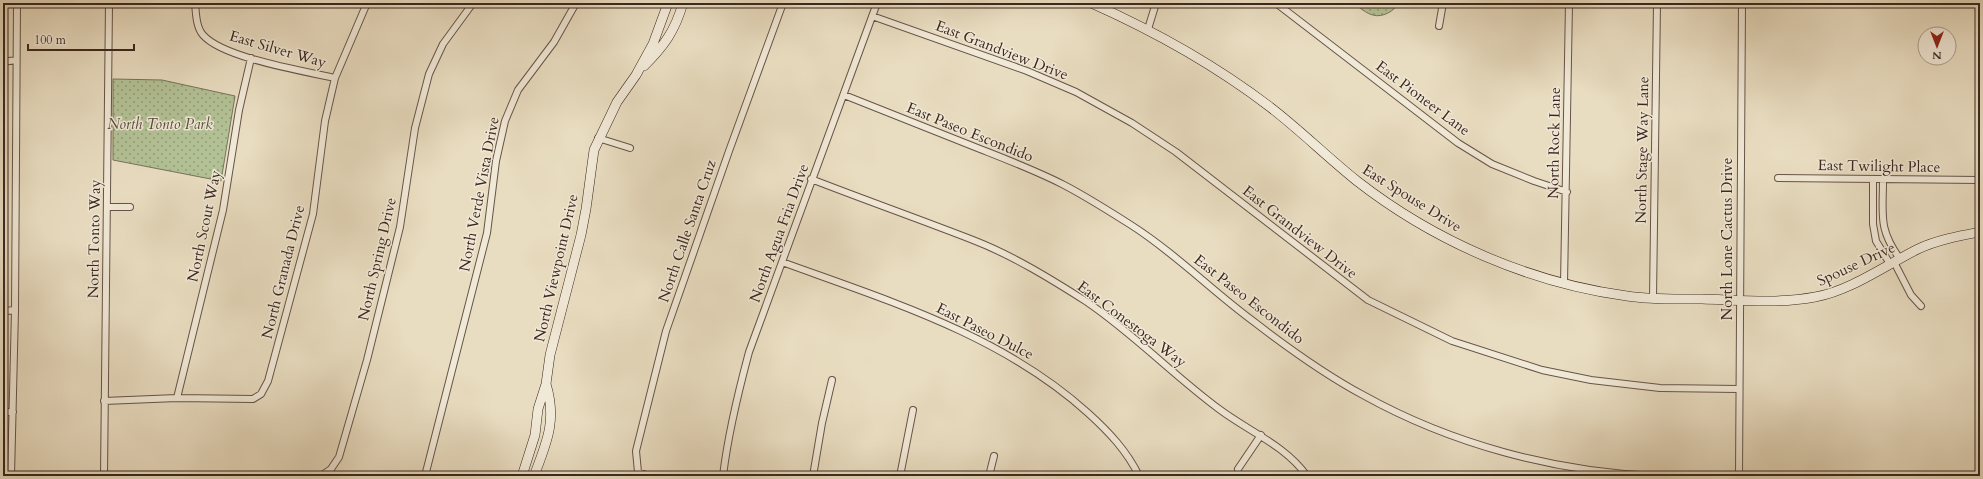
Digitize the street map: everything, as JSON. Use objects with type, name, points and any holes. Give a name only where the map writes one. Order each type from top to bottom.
[{"type":"main road","name":"North Viewpoint Drive","points":[[522,476],[535,436],[538,409],[546,384],[550,355],[584,222],[594,150],[598,138],[617,102],[636,75],[653,44],[668,3]]},
{"type":"main road","name":"North Viewpoint Drive","points":[[636,75],[662,48],[676,26],[683,3]]},
{"type":"main road","name":"East Spouse Drive","points":[[1090,3],[1148,29],[1216,71],[1270,107],[1357,181],[1421,224],[1486,257],[1526,273],[1564,284],[1629,297],[1740,300]]},
{"type":"main road","name":"Spouse Drive","points":[[1740,300],[1789,301],[1817,297],[1839,290],[1921,248],[1951,238],[1980,232]]},
{"type":"main road","name":"North Viewpoint Drive","points":[[534,476],[545,449],[552,421],[551,399],[546,384]]},
{"type":"street","points":[[11,476],[15,310],[16,3]]},
{"type":"street","name":"North Tonto Way","points":[[104,476],[109,3]]},
{"type":"street","name":"East Silver Way","points":[[195,3],[197,22],[202,34],[216,45],[251,58],[335,78]]},
{"type":"street","name":"North Granada Drive","points":[[104,401],[177,398],[253,399],[262,394],[268,381],[313,214],[325,121],[335,78],[367,3]]},
{"type":"street","name":"North Spring Drive","points":[[321,476],[331,469],[339,457],[367,360],[400,227],[415,128],[430,74],[443,44],[473,3]]},
{"type":"street","name":"North Verde Vista Drive","points":[[425,476],[487,233],[496,161],[505,121],[518,90],[554,42],[576,3]]},
{"type":"street","name":"North Calle Santa Cruz","points":[[649,476],[638,472],[636,451],[666,331],[729,150],[783,3]]},
{"type":"street","name":"North Agua Fria Drive","points":[[723,476],[727,442],[749,352],[811,179],[844,95],[877,3]]},
{"type":"street","points":[[1148,29],[1156,3]]},
{"type":"street","name":"East Pioneer Lane","points":[[1276,3],[1458,142],[1492,164],[1534,181],[1567,192]]},
{"type":"street","points":[[1439,26],[1443,3]]},
{"type":"street","name":"North Rock Lane","points":[[1564,284],[1567,192],[1569,3]]},
{"type":"street","name":"North Stage Way Lane","points":[[1653,298],[1657,3]]},
{"type":"street","name":"North Lone Cactus Drive","points":[[1738,476],[1742,3]]},
{"type":"street","name":"East Grandview Drive","points":[[872,16],[1027,71],[1076,92],[1132,123],[1176,152],[1368,300],[1452,341],[1542,370],[1591,380],[1660,388],[1739,389]]},
{"type":"street","name":"North Scout Way","points":[[177,398],[223,210],[239,110],[251,58]]},
{"type":"street","points":[[3,62],[16,60]]},
{"type":"street","name":"East Paseo Escondido","points":[[844,95],[1008,160],[1062,184],[1132,226],[1189,268],[1250,319],[1307,361],[1362,395],[1422,424],[1484,446],[1542,461],[1593,470],[1656,476]]},
{"type":"street","points":[[598,138],[630,148]]},
{"type":"street","name":"East Twilight Place","points":[[1778,178],[1980,180]]},
{"type":"street","name":"East Conestoga Way","points":[[811,179],[974,240],[1030,268],[1087,303],[1144,345],[1219,409],[1261,436],[1297,462],[1307,476]]},
{"type":"street","points":[[1873,180],[1872,224],[1876,241],[1894,262]]},
{"type":"street","points":[[1883,180],[1884,229],[1894,262],[1911,295],[1921,306]]},
{"type":"street","points":[[108,207],[130,207]]},
{"type":"street","name":"East Paseo Dulce","points":[[782,262],[930,317],[986,343],[1038,373],[1076,402],[1107,430],[1131,458],[1139,476]]},
{"type":"street","points":[[3,311],[15,310]]},
{"type":"street","points":[[813,476],[822,423],[832,380]]},
{"type":"street","points":[[900,476],[913,410]]},
{"type":"street","points":[[3,412],[13,412]]},
{"type":"street","points":[[1238,469],[1261,436]]},
{"type":"street","points":[[989,476],[994,456]]},
{"type":"green space","points":[[1353,3],[1398,3],[1394,9],[1388,13],[1377,16],[1368,13]]},
{"type":"green space","name":"North Tonto Park","points":[[113,79],[162,80],[235,96],[221,181],[113,160]]}]
